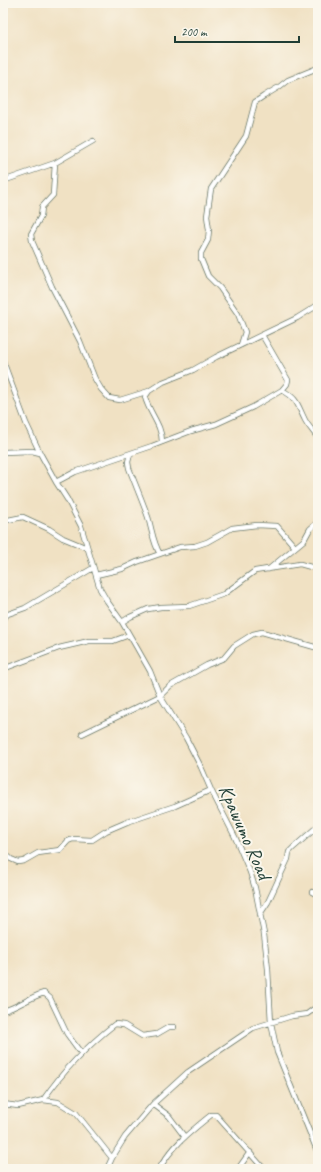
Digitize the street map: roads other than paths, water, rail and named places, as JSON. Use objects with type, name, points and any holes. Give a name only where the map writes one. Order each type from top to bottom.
[{"type":"street","points":[[241,345],[245,332],[238,314],[220,288],[208,276],[201,259],[201,253],[208,240],[209,230],[207,216],[211,189],[246,136],[255,102],[288,80],[315,69]]},
{"type":"street","points":[[3,181],[55,163],[93,141]]},
{"type":"street","points":[[55,163],[53,195],[42,207],[41,216],[31,234],[32,241],[52,287],[80,341],[89,365],[101,389],[109,398],[120,400],[149,391],[163,382],[194,370],[216,357],[297,318],[318,305]]},
{"type":"street","points":[[56,482],[75,472],[130,454],[191,431],[216,424],[252,407],[282,390],[288,384],[288,380],[262,335]]},
{"type":"street","name":"Kpawumo Road","points":[[3,361],[26,423],[40,453],[81,526],[100,589],[122,622],[150,670],[160,696],[186,738],[201,767],[235,837],[250,872],[260,914],[268,969],[273,1038],[277,1052],[318,1153]]},
{"type":"street","points":[[282,390],[293,396],[301,409],[305,421],[318,438]]},
{"type":"street","points":[[149,391],[145,397],[146,402],[162,434],[162,442]]},
{"type":"street","points":[[3,452],[32,451],[40,453]]},
{"type":"street","points":[[130,454],[128,462],[129,468],[147,514],[153,533],[152,538],[160,554]]},
{"type":"street","points":[[3,522],[23,517],[49,529],[63,538],[87,548]]},
{"type":"street","points":[[269,569],[304,540],[310,529],[318,522]]},
{"type":"street","points":[[96,575],[122,569],[137,562],[180,547],[195,546],[207,542],[232,528],[257,525],[276,526],[295,547]]},
{"type":"street","points":[[122,622],[148,609],[189,606],[224,594],[256,571],[300,564],[318,569]]},
{"type":"street","points":[[3,618],[8,614],[25,608],[93,568]]},
{"type":"street","points":[[82,734],[160,696],[170,686],[224,658],[234,646],[253,634],[262,632],[318,648]]},
{"type":"street","points":[[3,669],[58,648],[89,641],[113,641],[129,635]]},
{"type":"street","points":[[3,852],[11,859],[18,862],[24,861],[38,853],[60,850],[68,841],[73,839],[92,840],[106,831],[127,822],[175,806],[211,790]]},
{"type":"street","points":[[260,914],[268,902],[288,860],[289,852],[318,826]]},
{"type":"street","points":[[312,892],[318,895]]},
{"type":"street","points":[[3,1011],[10,1009],[34,996],[44,993],[50,998],[67,1034],[81,1053]]},
{"type":"street","points":[[107,1169],[125,1137],[153,1104],[194,1068],[253,1028],[292,1016],[307,1014],[318,1006]]},
{"type":"street","points":[[43,1100],[81,1053],[115,1024],[124,1025],[142,1036],[157,1034],[169,1026],[174,1027]]},
{"type":"street","points":[[3,1104],[18,1106],[43,1100],[58,1102],[76,1113],[112,1158]]},
{"type":"street","points":[[153,1104],[169,1116],[184,1136]]},
{"type":"street","points":[[159,1169],[167,1154],[184,1136],[211,1114],[216,1115],[264,1169]]},
{"type":"street","points":[[238,1169],[250,1152]]}]
